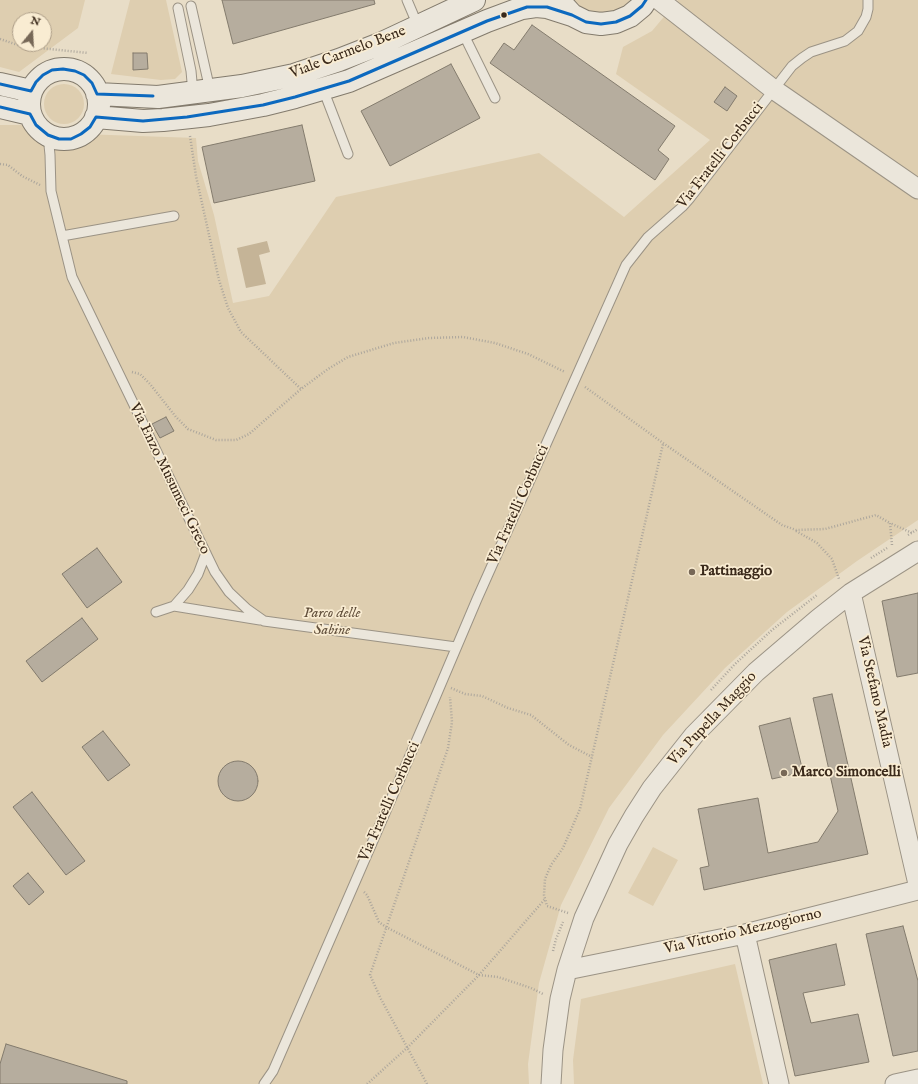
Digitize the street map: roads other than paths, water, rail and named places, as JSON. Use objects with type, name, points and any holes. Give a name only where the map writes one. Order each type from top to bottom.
[{"type":"street","name":"Viale Carmelo Bene","points":[[98,94],[158,97],[242,86],[294,75],[374,47],[474,0]]},
{"type":"street","name":"Viale Carmelo Bene","points":[[96,117],[143,121],[187,117],[263,105],[323,89],[349,80],[462,31],[527,7],[566,7],[586,22],[601,24],[616,22],[630,16],[642,6],[646,0]]},
{"type":"street","points":[[659,0],[773,89],[918,190]]},
{"type":"street","points":[[63,68],[84,75],[92,83],[98,94],[99,105],[96,117],[90,127],[81,134],[71,138],[59,139],[48,135],[36,125],[30,114],[28,102],[31,91],[36,82],[43,75],[52,70],[63,68]]},
{"type":"street","points":[[0,84],[31,91]]},
{"type":"street","points":[[0,107],[30,114]]},
{"type":"street","name":"Via Pupella Maggio","points":[[550,1084],[560,999],[567,970],[584,918],[618,844],[652,788],[694,735],[756,672],[851,593],[918,551]]},
{"type":"street","name":"Via Stefano Madia","points":[[851,593],[918,884]]},
{"type":"street","name":"Via Vittorio Mezzogiorno","points":[[567,970],[745,934],[918,890]]},
{"type":"street","points":[[745,934],[779,1084]]},
{"type":"street","points":[[895,1084],[918,1079]]},
{"type":"lane","points":[[407,0],[418,26]]},
{"type":"lane","name":"Via Fratelli Corbucci","points":[[264,1084],[272,1071],[456,647],[626,265],[648,237],[690,198],[792,66],[816,49],[845,41],[858,31],[866,17],[868,0]]},
{"type":"lane","points":[[191,6],[202,92]]},
{"type":"lane","points":[[178,8],[191,71],[202,92]]},
{"type":"lane","points":[[462,31],[495,98]]},
{"type":"lane","points":[[323,89],[348,154]]},
{"type":"lane","name":"Via Enzo Musumeci Greco","points":[[48,135],[51,191],[72,277],[215,572],[229,592],[247,609],[264,621],[456,647]]},
{"type":"lane","points":[[62,236],[174,216]]},
{"type":"lane","points":[[174,606],[188,590],[198,574],[206,553]]},
{"type":"lane","points":[[156,612],[174,606],[264,621]]},
{"type":"place","name":"Pattinaggio","points":[[692,572]]},
{"type":"place","name":"Marco Simoncelli","points":[[784,773]]},
{"type":"park label","name":"Parco delle Sabine","points":[[332,622]]}]
